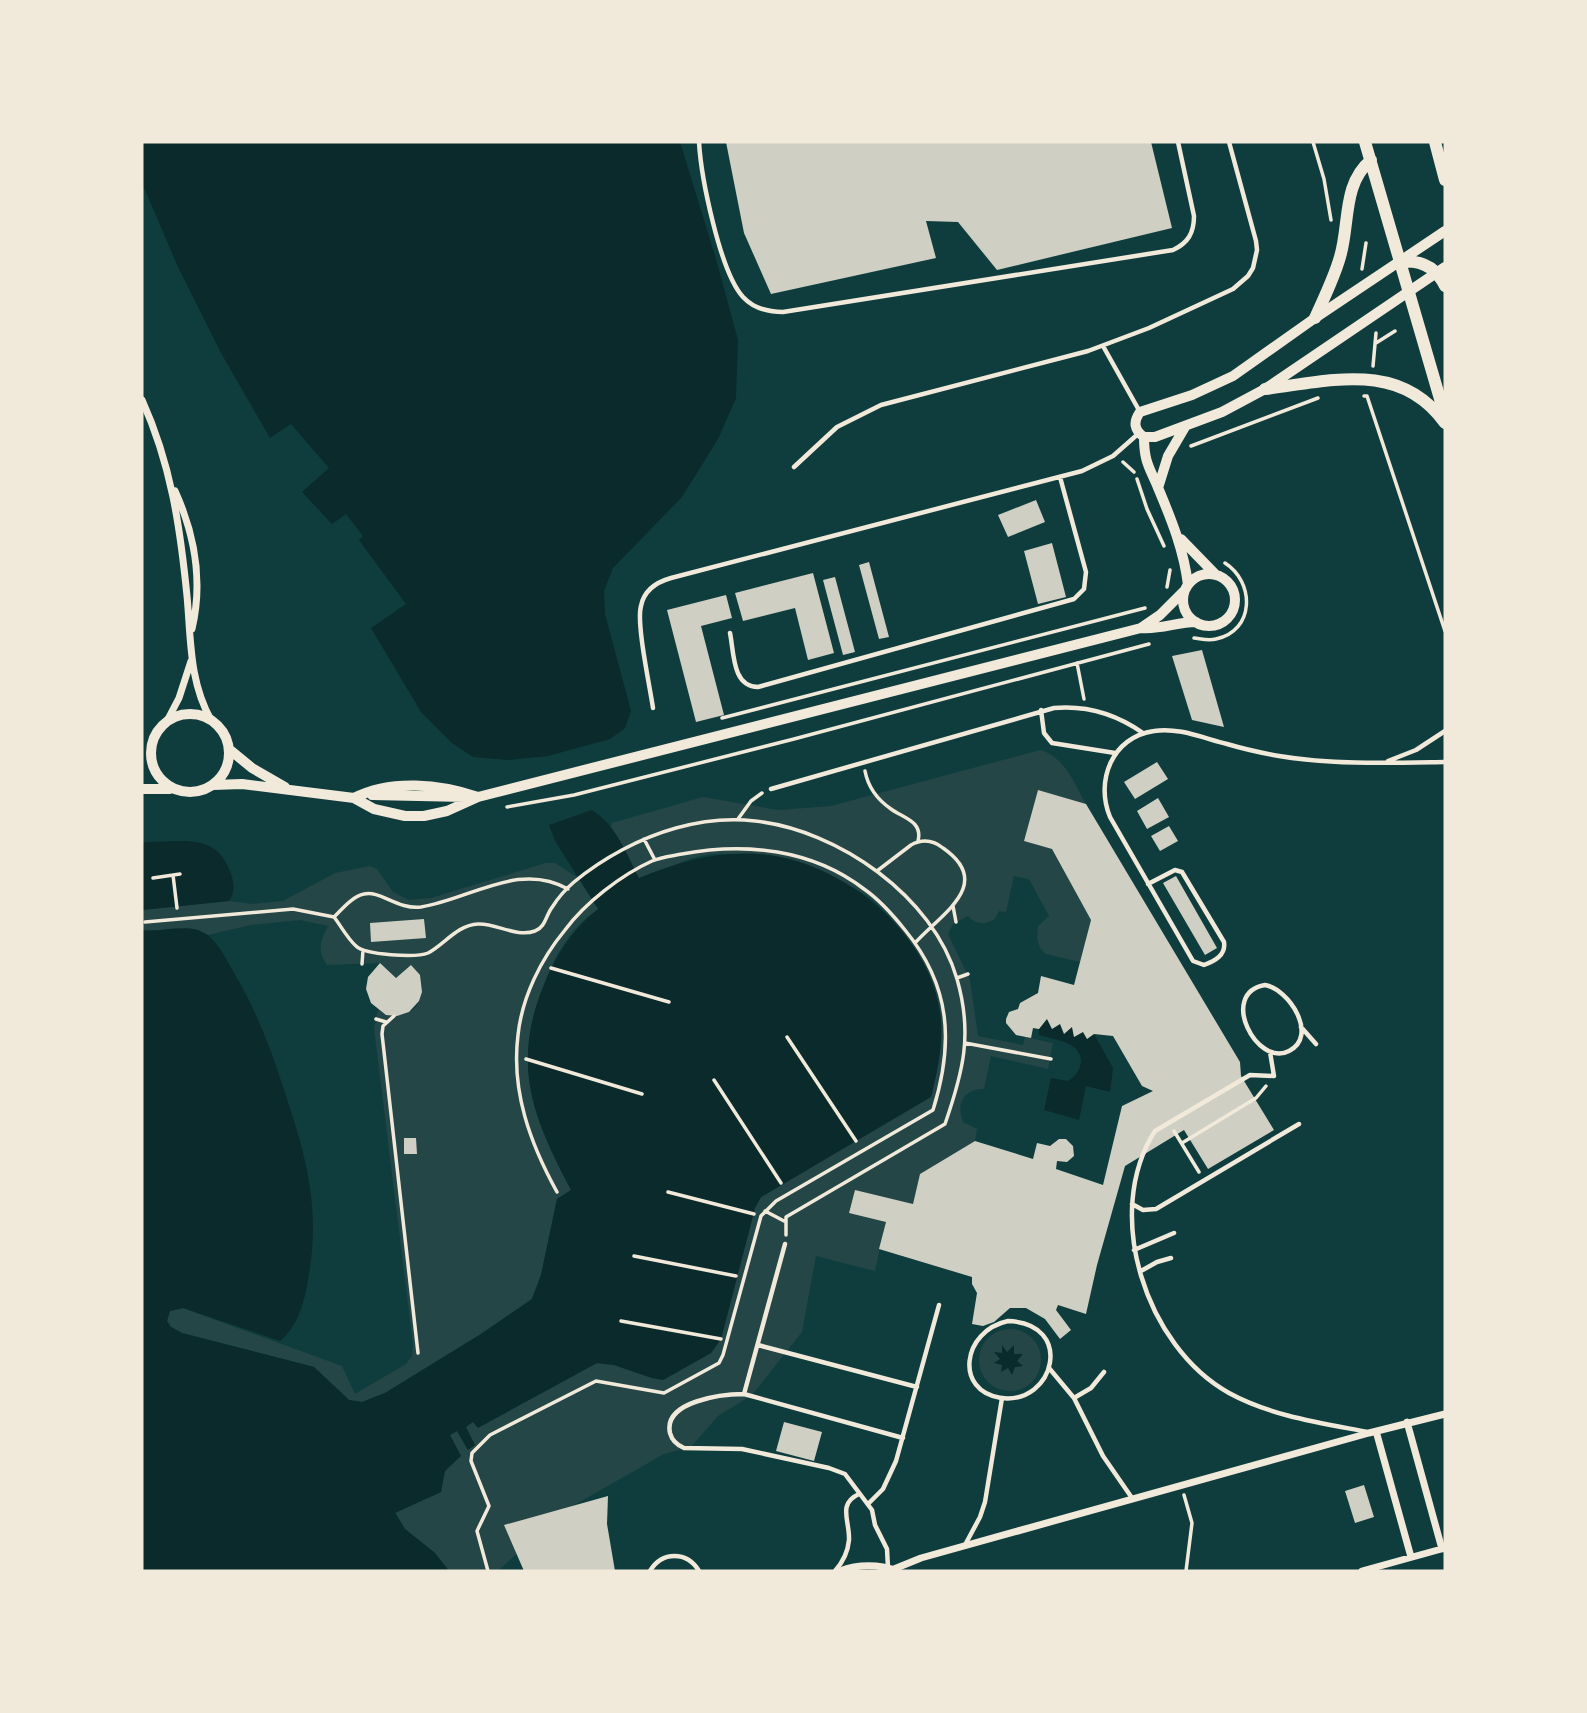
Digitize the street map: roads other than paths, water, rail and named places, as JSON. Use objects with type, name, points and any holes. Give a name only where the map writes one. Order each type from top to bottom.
[{"type":"main road","points":[[1366,142],[1445,415]]},
{"type":"main road","points":[[1434,142],[1445,180]]},
{"type":"main road","points":[[1315,318],[1340,258],[1353,183],[1357,174],[1371,160]]},
{"type":"main road","points":[[1399,262],[1419,262],[1441,270],[1445,286]]},
{"type":"main road","points":[[1265,389],[1347,378],[1382,381],[1419,397],[1445,424]]},
{"type":"street","points":[[1196,622],[1184,608],[1184,559],[1177,534],[1146,464],[1141,435],[1135,423],[1140,412],[1192,395],[1233,376],[1445,231]]},
{"type":"street","points":[[1141,435],[1155,437],[1185,428],[1265,389],[1441,270]]},
{"type":"street","points":[[142,400],[188,524],[197,567],[197,602],[190,636]]},
{"type":"street","points":[[1158,488],[1168,456],[1185,428]]},
{"type":"street","points":[[172,484],[191,661],[200,697],[211,720]]},
{"type":"street","points":[[358,797],[374,809],[405,816],[424,816],[447,811],[478,797],[1141,628],[1154,629],[1176,623],[1196,622],[1213,626],[1229,618],[1236,602],[1231,585],[1216,575],[1177,534]]},
{"type":"street","points":[[1141,628],[1169,607],[1200,575],[1216,575]]},
{"type":"street","points":[[167,721],[179,698],[191,661]]},
{"type":"street","points":[[142,754],[151,746],[159,728],[167,721],[186,714],[196,714],[211,720],[222,730],[229,749],[226,769],[213,785]]},
{"type":"street","points":[[151,746],[153,767],[165,783],[174,789]]},
{"type":"street","points":[[229,749],[251,768],[290,790]]},
{"type":"street","points":[[142,789],[194,792],[213,785],[242,784],[358,797],[478,797]]},
{"type":"street","points":[[837,1571],[861,1566],[893,1570],[921,1558],[1407,1422],[1445,1414]]},
{"type":"street","points":[[1362,1571],[1443,1548],[1407,1422]]},
{"type":"street","points":[[1373,1432],[1411,1557]]},
{"type":"lane","points":[[699,142],[712,218],[735,286],[750,303],[760,309],[783,312],[1173,250],[1187,241],[1194,225],[1178,142]]},
{"type":"lane","points":[[794,467],[837,427],[881,405],[1074,356],[1161,323],[1233,289],[1248,276],[1256,259],[1256,240],[1229,142]]},
{"type":"lane","points":[[1103,346],[1140,412]]},
{"type":"lane","points":[[653,708],[640,613],[644,597],[655,584],[1082,471],[1103,462],[1141,435]]},
{"type":"lane","points":[[730,633],[739,677],[747,685],[758,688],[1074,599],[1084,589],[1086,572],[1060,477]]},
{"type":"lane","points":[[771,789],[1041,710],[1086,708],[1120,719],[1143,733]]},
{"type":"lane","points":[[1041,710],[1044,733],[1052,743],[1115,753]]},
{"type":"lane","points":[[1148,884],[1175,870],[1182,872],[1224,942],[1225,950],[1221,956],[1204,965],[1194,961],[1148,884],[1105,806],[1103,783],[1115,753],[1143,733],[1177,731],[1281,756],[1348,763],[1445,762]]},
{"type":"lane","points":[[1381,763],[1416,750],[1445,731]]},
{"type":"lane","points":[[1301,1027],[1299,1040],[1290,1051],[1276,1054],[1270,1052],[1255,1039],[1244,1016],[1244,1001],[1252,989],[1265,985],[1279,990],[1292,1005],[1301,1027],[1316,1044]]},
{"type":"lane","points":[[1270,1052],[1274,1076],[1250,1075],[1155,1131],[1145,1147],[1131,1204],[1135,1250],[1155,1308],[1176,1345],[1213,1383],[1266,1408],[1311,1421],[1373,1432]]},
{"type":"lane","points":[[1131,1204],[1143,1210],[1156,1209],[1300,1124]]},
{"type":"lane","points":[[1135,1250],[1174,1233]]},
{"type":"lane","points":[[744,1394],[785,1244]]},
{"type":"lane","points":[[1141,1271],[1171,1258]]},
{"type":"lane","points":[[869,1503],[888,1480],[903,1438],[939,1305]]},
{"type":"lane","points":[[1009,1321],[1028,1323],[1048,1341],[1051,1350],[1049,1368],[1045,1377],[1031,1391],[1012,1398],[993,1396],[979,1387],[970,1365],[971,1350],[990,1327],[1009,1321]]},
{"type":"lane","points":[[758,1345],[917,1387]]},
{"type":"lane","points":[[1049,1368],[1073,1398],[1103,1456],[1133,1499]]},
{"type":"lane","points":[[1073,1398],[1091,1388],[1104,1372]]},
{"type":"lane","points":[[893,1570],[869,1503],[859,1494],[851,1479],[838,1470],[742,1449],[684,1448],[671,1436],[670,1423],[673,1416],[684,1407],[709,1397],[744,1394],[903,1438]]},
{"type":"lane","points":[[965,1546],[985,1502],[1002,1398]]},
{"type":"lane","points":[[837,1571],[849,1541],[845,1516],[847,1504],[859,1494]]},
{"type":"lane","points":[[650,1571],[660,1560],[675,1555],[691,1561],[699,1571]]}]
